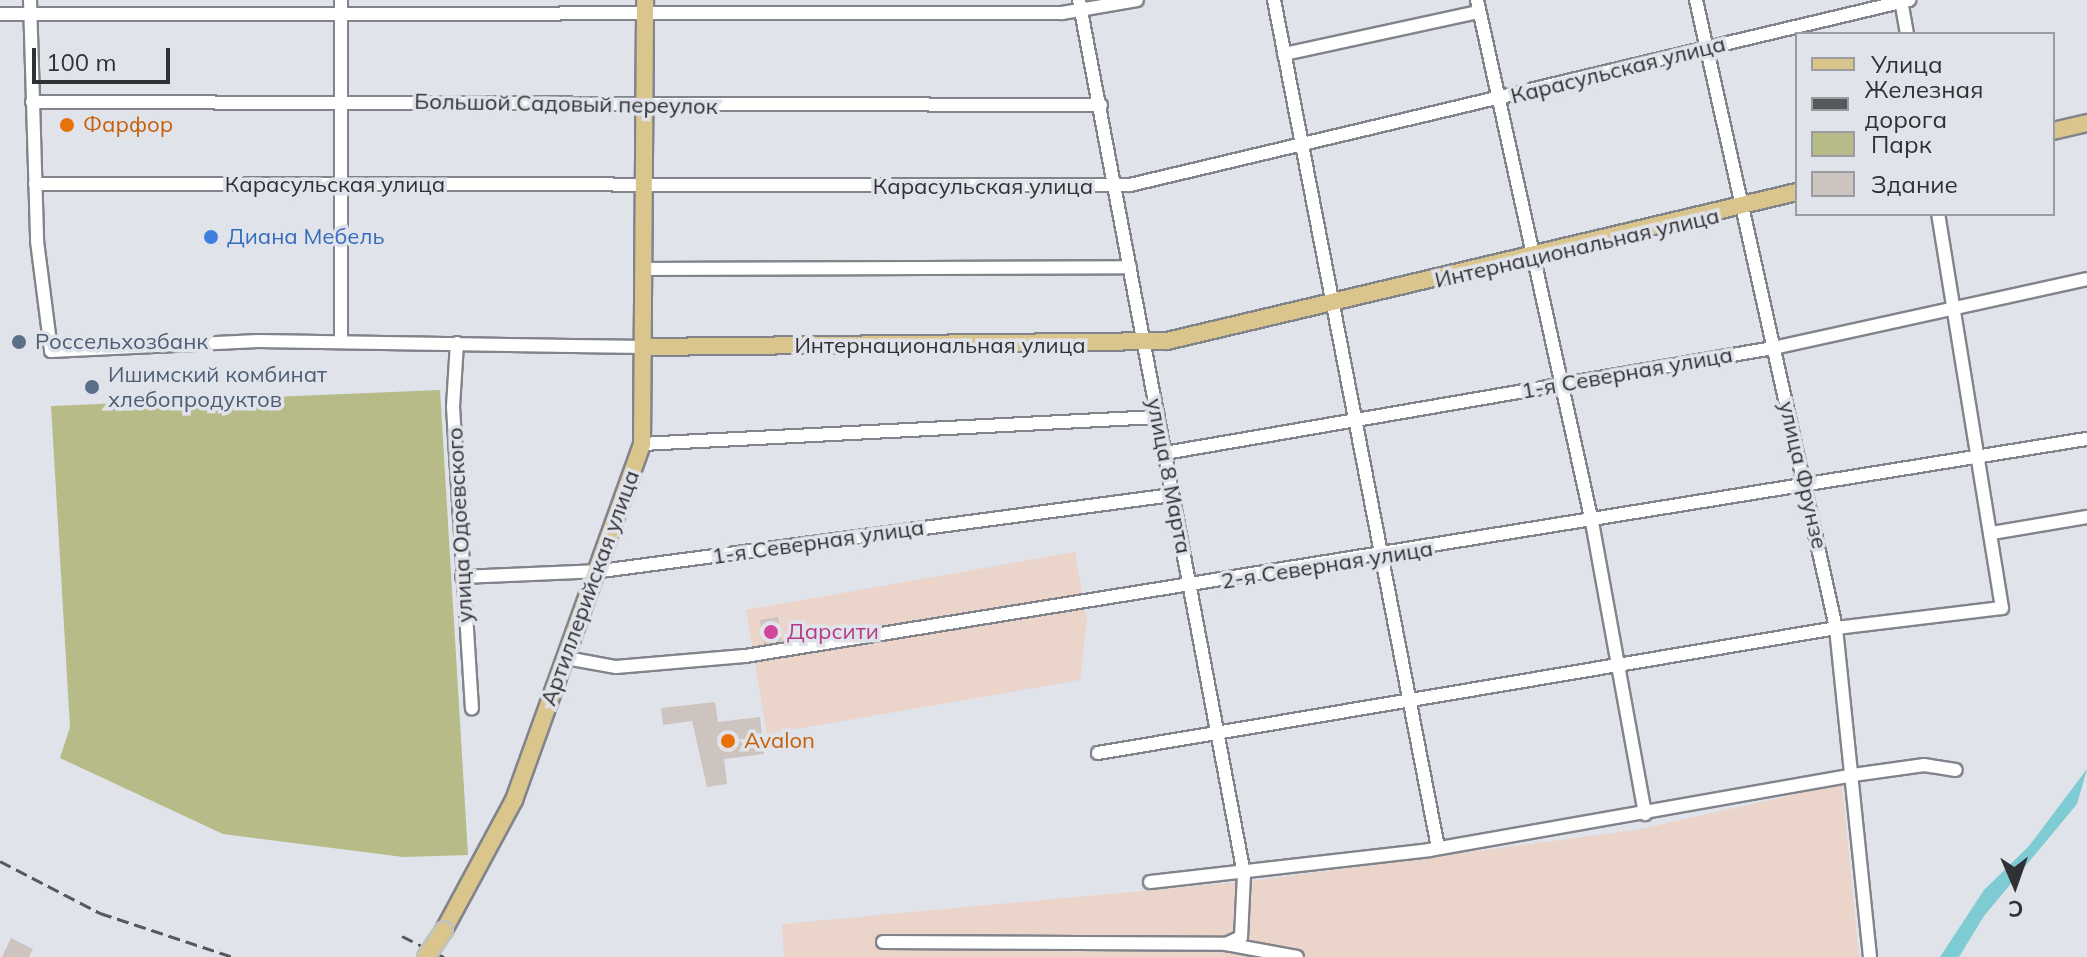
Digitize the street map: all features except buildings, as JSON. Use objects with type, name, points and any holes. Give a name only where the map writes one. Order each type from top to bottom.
[{"type":"main road","name":"Артиллерийская улица","points":[[426,957],[444,930],[514,800],[601,571],[642,444],[646,347],[645,7]]},
{"type":"main road","points":[[2055,131],[2087,123]]},
{"type":"main road","name":"Интернациональная улица","points":[[646,347],[1144,343],[1332,305],[1534,259],[1744,209],[1795,193]]},
{"type":"street","points":[[30,0],[35,184]]},
{"type":"street","points":[[341,0],[341,340]]},
{"type":"street","points":[[0,14],[341,15],[645,7],[1081,6],[1137,0]]},
{"type":"street","points":[[1274,0],[1380,556],[1413,703],[1438,848]]},
{"type":"street","name":"улица Фрунзе","points":[[1696,0],[1773,348],[1807,485],[1836,628],[1870,957]]},
{"type":"street","points":[[1904,1],[1907,32]]},
{"type":"street","name":"Карасульская улица","points":[[35,184],[339,184],[645,189],[1117,186],[1303,147],[1904,1]]},
{"type":"street","name":"улица 8 Марта","points":[[1081,6],[1117,186],[1172,495],[1221,733],[1244,874],[1241,937]]},
{"type":"street","points":[[1284,54],[1478,6],[1534,259],[1558,384],[1592,522],[1645,814]]},
{"type":"street","name":"Большой Садовый переулок","points":[[32,102],[1101,105]]},
{"type":"street","name":"Интернациональная улица","points":[[35,184],[47,345],[65,353],[341,340],[646,347]]},
{"type":"street","points":[[1098,753],[1413,703],[1836,628],[2002,608],[1981,457],[1938,216]]},
{"type":"street","points":[[645,269],[1130,267]]},
{"type":"street","name":"1-я Северная улица","points":[[1165,453],[1773,348],[1956,305],[2087,279]]},
{"type":"street","name":"улица Одоевского","points":[[457,343],[462,577],[472,708]]},
{"type":"street","points":[[642,444],[1158,417]]},
{"type":"street","name":"2-я Северная улица","points":[[566,658],[616,667],[745,656],[1592,522],[2087,439]]},
{"type":"street","name":"1-я Северная улица","points":[[462,577],[601,571],[1172,495]]},
{"type":"street","points":[[1992,533],[2087,517]]},
{"type":"street","points":[[1150,882],[1244,874],[1438,848],[1924,765],[1956,770]]},
{"type":"street","points":[[1226,944],[1241,937],[1249,949]]},
{"type":"street","points":[[883,942],[1226,944],[1297,957]]},
{"type":"shaded area","points":[[1075,552],[1087,620],[1080,680],[767,734],[746,610]]},
{"type":"shaded area","points":[[1842,784],[1859,957],[784,957],[782,924],[1251,881],[1636,830]]},
{"type":"green space","points":[[440,390],[468,855],[403,857],[223,834],[60,758],[70,727],[51,406]]},
{"type":"water","points":[[2087,769],[2077,804],[1984,916],[1959,957],[1940,957],[1984,890],[2029,846]]},
{"type":"railway","points":[[0,861],[100,913],[233,957]]},
{"type":"railway","points":[[402,936],[444,957]]},
{"type":"place","name":"Фарфор","points":[[67,125]]},
{"type":"place","name":"Диана Мебель","points":[[211,237]]},
{"type":"place","name":"Россельхозбанк","points":[[19,342]]},
{"type":"place","name":"Ишимский комбинат хлебопродуктов","points":[[92,387]]},
{"type":"place","name":"Дарсити","points":[[771,632]]},
{"type":"place","name":"Avalon","points":[[728,741]]}]
